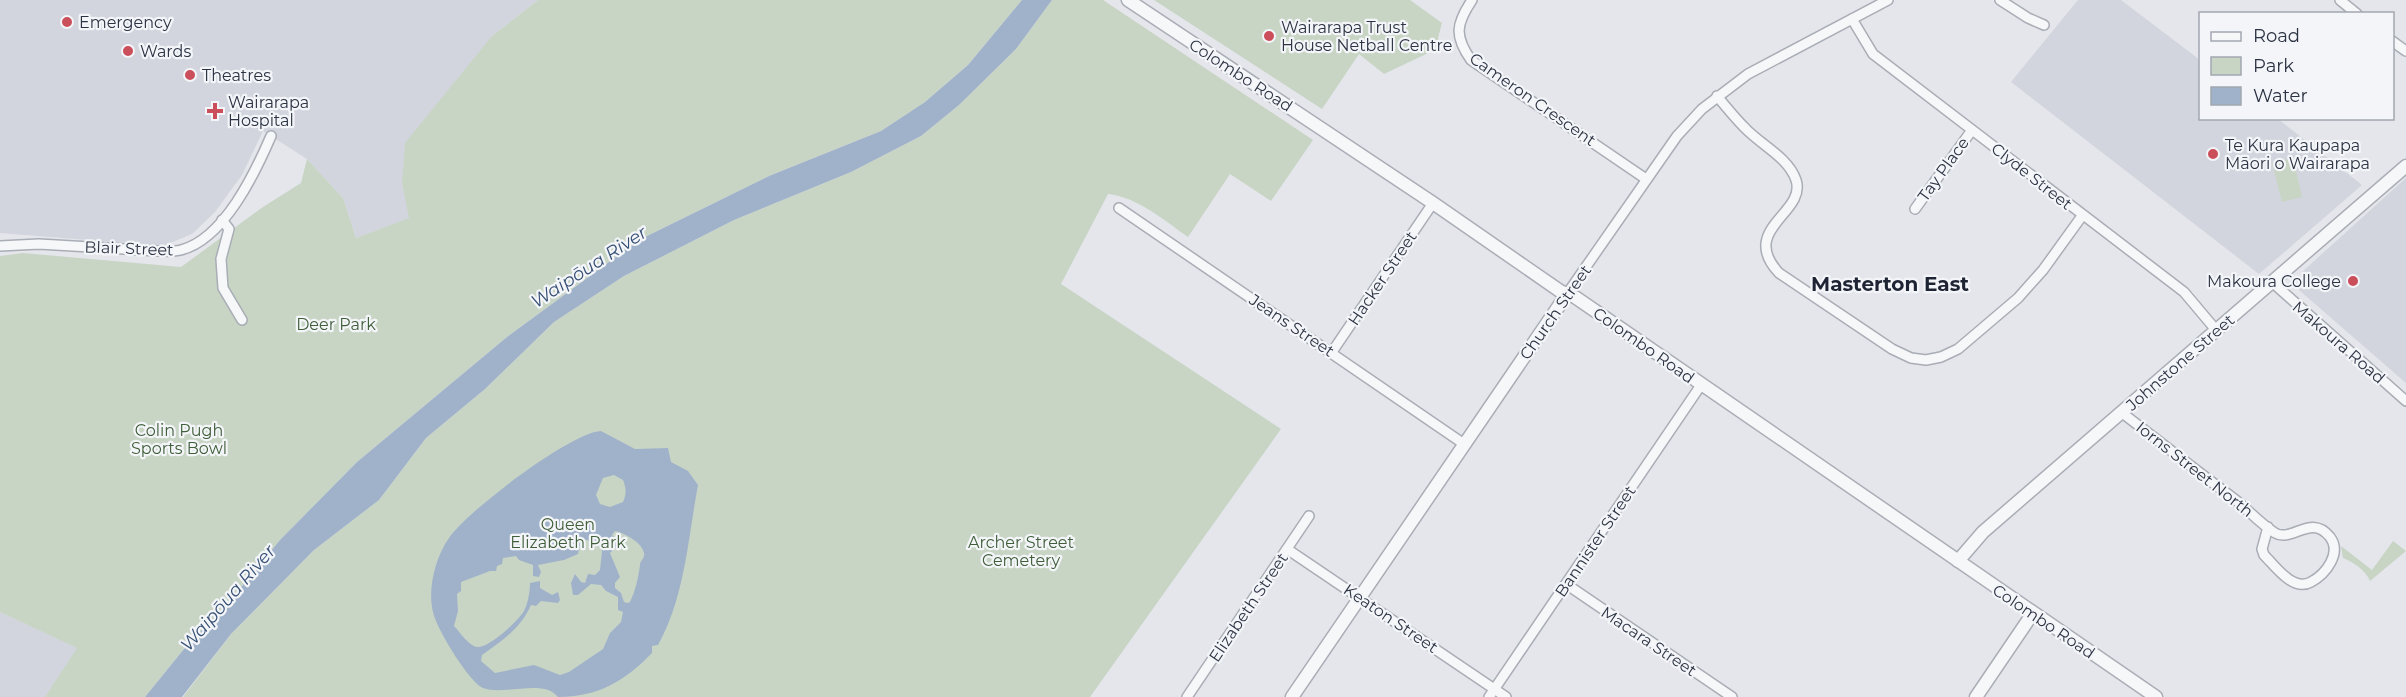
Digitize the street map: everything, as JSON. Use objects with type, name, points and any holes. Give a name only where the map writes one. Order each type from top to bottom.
[{"type":"street","name":"Colombo Road","points":[[1128,0],[1433,203],[1560,291],[1581,301],[2156,697]]},
{"type":"street","name":"Cameron Crescent","points":[[1472,0],[1463,14],[1458,33],[1462,47],[1472,60],[1646,178]]},
{"type":"street","name":"Church Street","points":[[1292,697],[1677,136],[1718,96],[1748,74],[1888,0]]},
{"type":"street","points":[[2000,0],[2028,18],[2044,25]]},
{"type":"street","points":[[2340,0],[2355,12]]},
{"type":"street","name":"Clyde Street","points":[[1852,19],[1873,54],[2184,292],[2216,330]]},
{"type":"street","points":[[1718,96],[1746,129],[1784,162],[1792,171],[1797,183],[1794,196],[1768,236],[1765,249],[1769,262],[1779,273],[1883,343],[1911,358],[1926,360],[1941,357],[1958,349],[2018,298],[2043,270],[2082,216]]},
{"type":"street","name":"Tay Place","points":[[1915,209],[1972,130]]},
{"type":"street","name":"Blair Street","points":[[0,246],[39,244],[173,251],[197,242],[222,220],[248,185],[271,136]]},
{"type":"street","name":"Johnstone Street","points":[[1958,561],[1983,532],[2406,166]]},
{"type":"street","name":"Hacker Street","points":[[1332,352],[1433,203]]},
{"type":"street","name":"Jeans Street","points":[[1119,208],[1464,444]]},
{"type":"street","points":[[222,220],[229,229],[221,259],[223,288],[242,320]]},
{"type":"street","name":"Makoura Road","points":[[2272,283],[2406,401]]},
{"type":"street","name":"Bannister Street","points":[[1491,693],[1701,385]]},
{"type":"street","name":"Iorns Street North","points":[[2121,412],[2277,534],[2284,535],[2301,528],[2318,529],[2330,537],[2335,551],[2334,557],[2318,578],[2304,585],[2295,583],[2264,555],[2262,549],[2268,527]]},
{"type":"street","name":"Elizabeth Street","points":[[1187,697],[1309,516]]},
{"type":"street","name":"Keaton Street","points":[[1287,549],[1360,597],[1491,693],[1506,697]]},
{"type":"street","name":"Macara Street","points":[[1566,584],[1732,697]]},
{"type":"street","points":[[1976,697],[2033,613]]},
{"type":"shaded area","name":"Wairarapa Hospital","points":[[0,0],[538,0],[492,36],[402,183],[410,218],[356,238],[343,198],[307,159],[263,131],[242,175],[215,212],[192,234],[163,246],[0,233]]},
{"type":"shaded area","name":"Te Kura Kaupapa Māori o Wairarapa","points":[[2078,0],[2121,0],[2199,59],[2199,120],[2279,120],[2362,185],[2259,274],[2011,82]]},
{"type":"shaded area","name":"Makoura College","points":[[2406,178],[2406,383],[2299,290],[2302,272]]},
{"type":"shaded area","points":[[0,612],[78,648],[45,697],[0,697]]},
{"type":"green space","points":[[538,0],[1022,0],[968,65],[925,102],[881,131],[769,176],[639,240],[507,337],[357,462],[280,540],[145,697],[45,697],[77,648],[0,612],[0,256],[23,253],[181,267],[263,207],[301,183],[307,159],[343,198],[356,238],[409,218],[402,183],[405,143],[492,36]]},
{"type":"green space","name":"Queen Elizabeth Park","points":[[1052,0],[1103,0],[1313,140],[1271,201],[1230,174],[1188,237],[1140,204],[1108,194],[1061,284],[1281,429],[1090,697],[183,697],[231,634],[314,550],[379,500],[426,438],[485,389],[554,322],[624,276],[734,220],[851,172],[921,136],[959,105],[1016,49]]},
{"type":"green space","points":[[1154,0],[1410,0],[1442,23],[1438,38],[1441,47],[1384,74],[1359,54],[1322,109]]},
{"type":"green space","points":[[2293,158],[2302,197],[2282,202],[2272,163]]},
{"type":"green space","points":[[2393,541],[2406,551],[2370,581],[2359,567],[2343,558],[2341,546],[2372,570]]},
{"type":"water","points":[[1022,0],[1052,0],[1016,49],[959,105],[921,136],[851,172],[734,220],[624,276],[554,322],[485,389],[426,438],[379,500],[314,550],[231,634],[182,697],[145,697],[280,540],[357,462],[507,337],[639,240],[769,176],[881,131],[925,102],[968,65]]},
{"type":"water","points":[[601,431],[635,449],[668,448],[671,462],[688,471],[698,485],[680,587],[667,627],[658,645],[652,646],[652,653],[632,672],[610,685],[586,694],[558,697],[552,691],[543,689],[492,690],[483,688],[456,658],[436,621],[431,590],[439,556],[449,538],[476,510],[544,458],[587,435]],"holes":[[[614,475],[623,480],[626,493],[623,502],[610,507],[600,504],[596,495],[603,478]],[[615,531],[628,536],[640,545],[644,553],[634,593],[630,602],[627,603],[615,588],[615,583],[620,577],[610,553],[617,546],[616,539],[612,535]],[[581,540],[588,540],[592,547],[599,546],[602,551],[600,570],[595,575],[588,574],[585,583],[581,582],[575,574],[571,583],[573,595],[578,595],[591,584],[601,585],[606,591],[618,597],[618,610],[623,612],[621,622],[610,633],[603,649],[569,672],[560,675],[534,665],[495,673],[481,661],[482,655],[504,639],[522,621],[531,605],[536,606],[541,601],[558,603],[560,600],[558,592],[552,595],[540,588],[540,581],[530,583],[528,601],[521,615],[497,638],[484,646],[476,647],[454,626],[458,611],[457,594],[461,591],[461,582],[496,571],[497,566],[502,564],[503,558],[516,556],[519,560],[533,565],[533,576],[539,577],[541,572],[538,565],[564,560],[578,554]]]},
{"type":"place","name":"Emergency","points":[[67,22]]},
{"type":"place","name":"Wairarapa Trust House Netball Centre","points":[[1269,36]]},
{"type":"place","name":"Wards","points":[[128,51]]},
{"type":"place","name":"Theatres","points":[[190,75]]},
{"type":"place","name":"Wairarapa Hospital","points":[[215,111]]},
{"type":"place","name":"Te Kura Kaupapa Māori o Wairarapa","points":[[2213,154]]},
{"type":"place","name":"Makoura College","points":[[2353,281]]},
{"type":"district","name":"Masterton East","points":[[1890,284]]},
{"type":"water label","name":"Waipōua River","points":[[589,267]]},
{"type":"water label","name":"Waipōua River","points":[[228,598]]},
{"type":"park label","name":"Deer Park","points":[[336,324]]},
{"type":"park label","name":"Colin Pugh Sports Bowl","points":[[179,439]]},
{"type":"park label","name":"Archer Street Cemetery","points":[[1021,551]]}]
